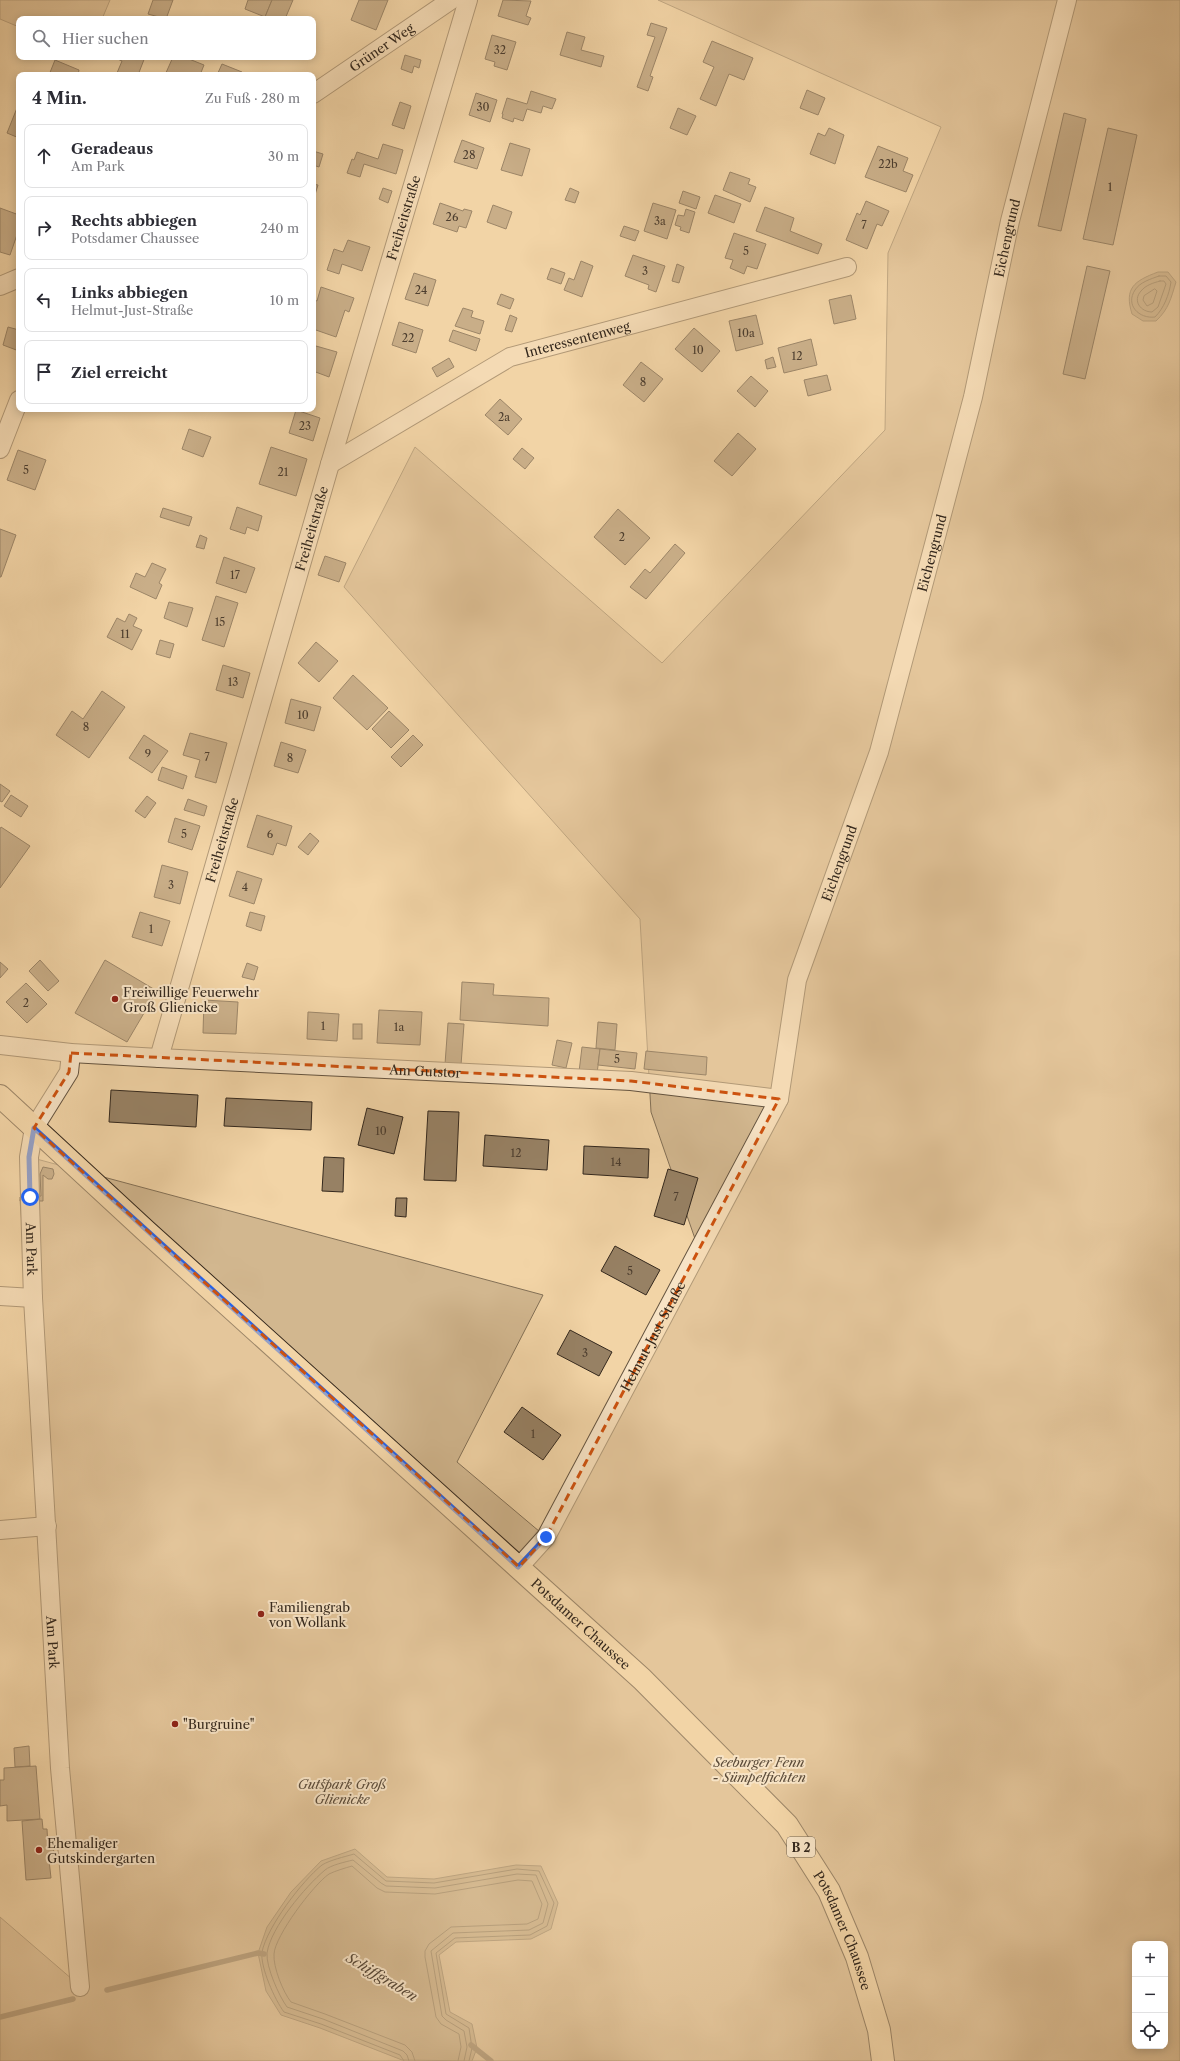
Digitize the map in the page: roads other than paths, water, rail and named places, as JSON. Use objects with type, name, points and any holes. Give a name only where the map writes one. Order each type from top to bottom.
[{"type":"main road","name":"Potsdamer Chaussee","points":[[0,1096],[642,1679],[787,1825],[829,1890],[857,1956],[879,2030],[883,2061]]},
{"type":"street","name":"Grüner Weg","points":[[316,92],[451,0]]},
{"type":"street","name":"Freiheitstraße","points":[[159,1058],[330,464],[468,0]]},
{"type":"street","name":"Eichengrund","points":[[779,1099],[797,980],[879,752],[973,397],[1010,221],[1067,0]]},
{"type":"street","name":"Interessentenweg","points":[[330,464],[510,357],[847,267]]},
{"type":"street","points":[[0,286],[16,279]]},
{"type":"street","points":[[0,449],[16,408]]},
{"type":"street","name":"Am Gutstor","points":[[0,1046],[71,1053],[159,1058],[631,1081],[779,1099]]},
{"type":"street","points":[[34,1128],[69,1072],[71,1053]]},
{"type":"street","name":"Helmut-Just-Straße","points":[[518,1567],[546,1537],[779,1099]]},
{"type":"street","name":"Am Park","points":[[34,1128],[29,1157],[33,1298],[60,1768],[80,1987]]},
{"type":"street","points":[[0,1296],[33,1298]]},
{"type":"street","points":[[0,1530],[47,1526]]},
{"type":"water","points":[[1158,272],[1168,272],[1176,282],[1173,293],[1167,308],[1156,321],[1143,321],[1132,314],[1129,298],[1130,292],[1137,282]]},
{"type":"water","points":[[355,1849],[387,1877],[434,1879],[516,1865],[541,1866],[558,1903],[551,1929],[531,1939],[456,1942],[439,1955],[450,2012],[472,2024],[477,2048],[472,2061],[402,2060],[320,2028],[281,2015],[266,1991],[258,1953],[267,1927],[291,1892],[321,1861]]},
{"type":"waterway","name":"Schiffgraben","points":[[107,1990],[258,1953],[264,1954]]},
{"type":"waterway","name":"Schiffgraben","points":[[0,2017],[73,1999]]},
{"type":"waterway","name":"Schiffgraben","points":[[471,2045],[491,2061]]},
{"type":"place","name":"Freiwillige Feuerwehr Groß Glienicke","points":[[115,999]]},
{"type":"place","name":"Familiengrab von Wollank","points":[[261,1614]]},
{"type":"place","name":"\"Burgruine\"","points":[[175,1724]]},
{"type":"place","name":"Ehemaliger Gutskindergarten","points":[[39,1850]]},
{"type":"park label","name":"Seeburger Fenn - Sümpelfichten","points":[[759,1770]]},
{"type":"park label","name":"Gutspark Groß Glienicke","points":[[342,1792]]}]
